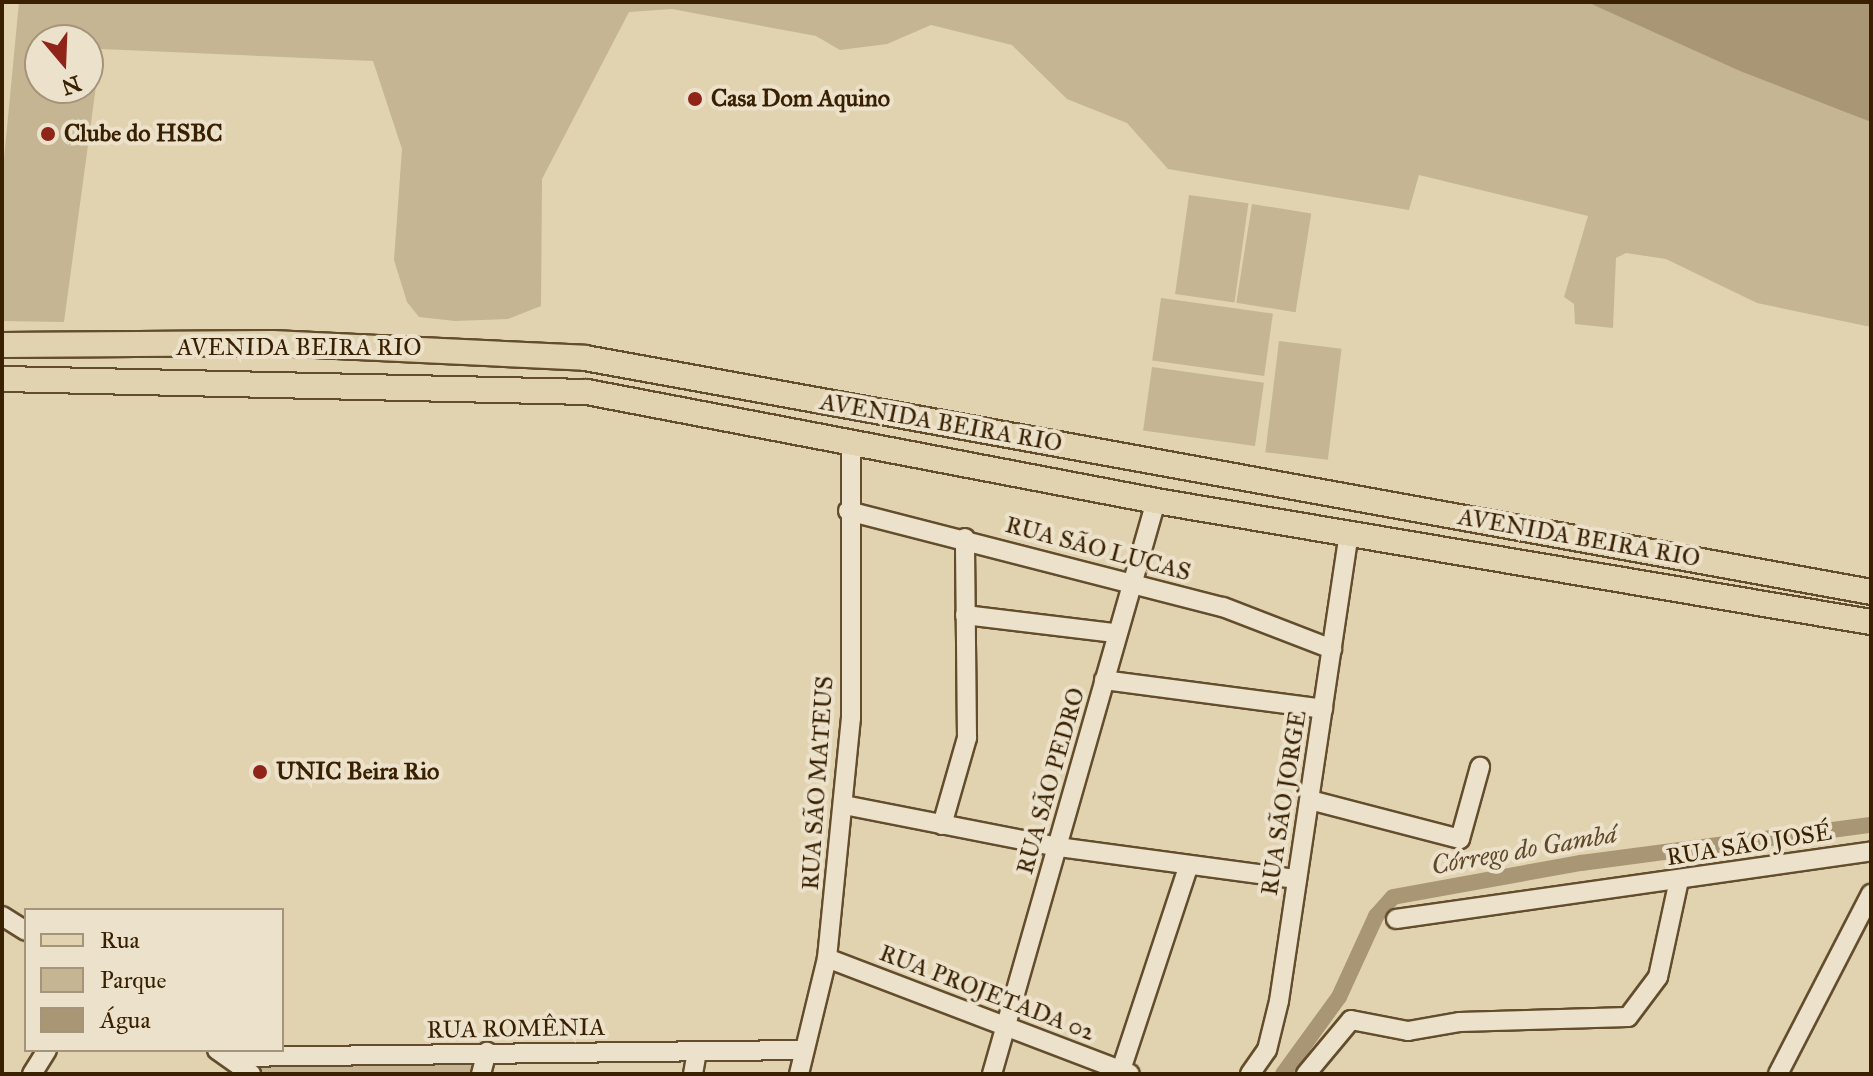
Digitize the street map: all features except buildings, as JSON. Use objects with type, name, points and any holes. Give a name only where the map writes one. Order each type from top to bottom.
[{"type":"main road","name":"AVENIDA BEIRA RIO","points":[[2,345],[272,343],[585,358],[1871,592]]},
{"type":"main road","points":[[261,380],[278,364],[272,343]]},
{"type":"main road","points":[[303,382],[298,360],[315,346]]},
{"type":"main road","name":"AVENIDA BEIRA RIO","points":[[2,379],[261,380],[587,392],[1163,501],[1871,622]]},
{"type":"main road","points":[[851,444],[873,426],[955,427]]},
{"type":"main road","points":[[1163,501],[1192,479],[1189,466]]},
{"type":"street","name":"RUA SÃO MATEUS","points":[[799,1074],[827,958],[844,805],[851,718],[848,511],[851,444]]},
{"type":"street","name":"RUA SÃO PEDRO","points":[[992,1074],[1059,847],[1127,583],[1163,501]]},
{"type":"street","name":"RUA SÃO LUCAS","points":[[848,511],[965,538],[1223,607],[1332,649]]},
{"type":"street","name":"RUA SÃO JORGE","points":[[1250,1074],[1267,1050],[1310,800],[1349,533]]},
{"type":"street","points":[[942,825],[967,738],[965,538]]},
{"type":"street","points":[[965,615],[1113,633]]},
{"type":"street","points":[[1104,680],[1323,709]]},
{"type":"street","points":[[1310,800],[1460,839],[1480,767]]},
{"type":"street","points":[[844,805],[1059,847],[1188,867],[1297,879]]},
{"type":"street","name":"RUA SÃO JOSÉ","points":[[1396,919],[1871,851]]},
{"type":"street","points":[[1125,1072],[1188,867]]},
{"type":"street","points":[[1306,1074],[1351,1020],[1408,1031],[1460,1022],[1628,1017],[1658,977],[1679,880]]},
{"type":"street","points":[[1778,1074],[1871,894]]},
{"type":"street","points":[[2,916],[24,930]]},
{"type":"street","name":"RUA PROJETADA 02","points":[[827,958],[1125,1072]]},
{"type":"street","name":"RUA ROMÊNIA","points":[[223,1054],[804,1050]]},
{"type":"street","points":[[32,1074],[46,1052]]},
{"type":"street","points":[[481,1074],[487,1052]]},
{"type":"street","points":[[693,1074],[697,1052]]},
{"type":"street","points":[[223,1054],[251,1074]]},
{"type":"green space","points":[[19,2],[1587,2],[1871,122],[1871,327],[1757,303],[1666,259],[1626,253],[1616,258],[1613,328],[1575,324],[1574,304],[1564,297],[1588,216],[1419,175],[1409,210],[1168,169],[1127,123],[1067,99],[1012,45],[931,25],[887,44],[840,50],[816,36],[672,9],[629,12],[542,179],[541,306],[508,319],[455,321],[419,317],[407,302],[394,260],[402,149],[373,61],[104,49],[104,24],[24,24],[24,104],[94,104],[64,322],[2,321],[2,180]]},
{"type":"green space","points":[[1189,195],[1248,203],[1234,302],[1175,294]]},
{"type":"green space","points":[[1252,204],[1311,213],[1296,312],[1236,303]]},
{"type":"green space","points":[[1161,298],[1273,314],[1264,376],[1152,360]]},
{"type":"green space","points":[[1279,341],[1342,349],[1328,460],[1265,452]]},
{"type":"green space","points":[[1152,367],[1264,383],[1255,446],[1143,430]]},
{"type":"green space","points":[[473,1062],[473,1074],[267,1074],[251,1064]]},
{"type":"water","points":[[1587,2],[1871,2],[1871,122],[1740,71]]},
{"type":"waterway","name":"Córrego do Gambá","points":[[1283,1074],[1339,997],[1376,916],[1393,897],[1581,863],[1871,825]]},
{"type":"place","name":"Casa Dom Aquino","points":[[695,99]]},
{"type":"place","name":"Clube do HSBC","points":[[48,134]]},
{"type":"place","name":"UNIC Beira Rio","points":[[260,772]]}]
